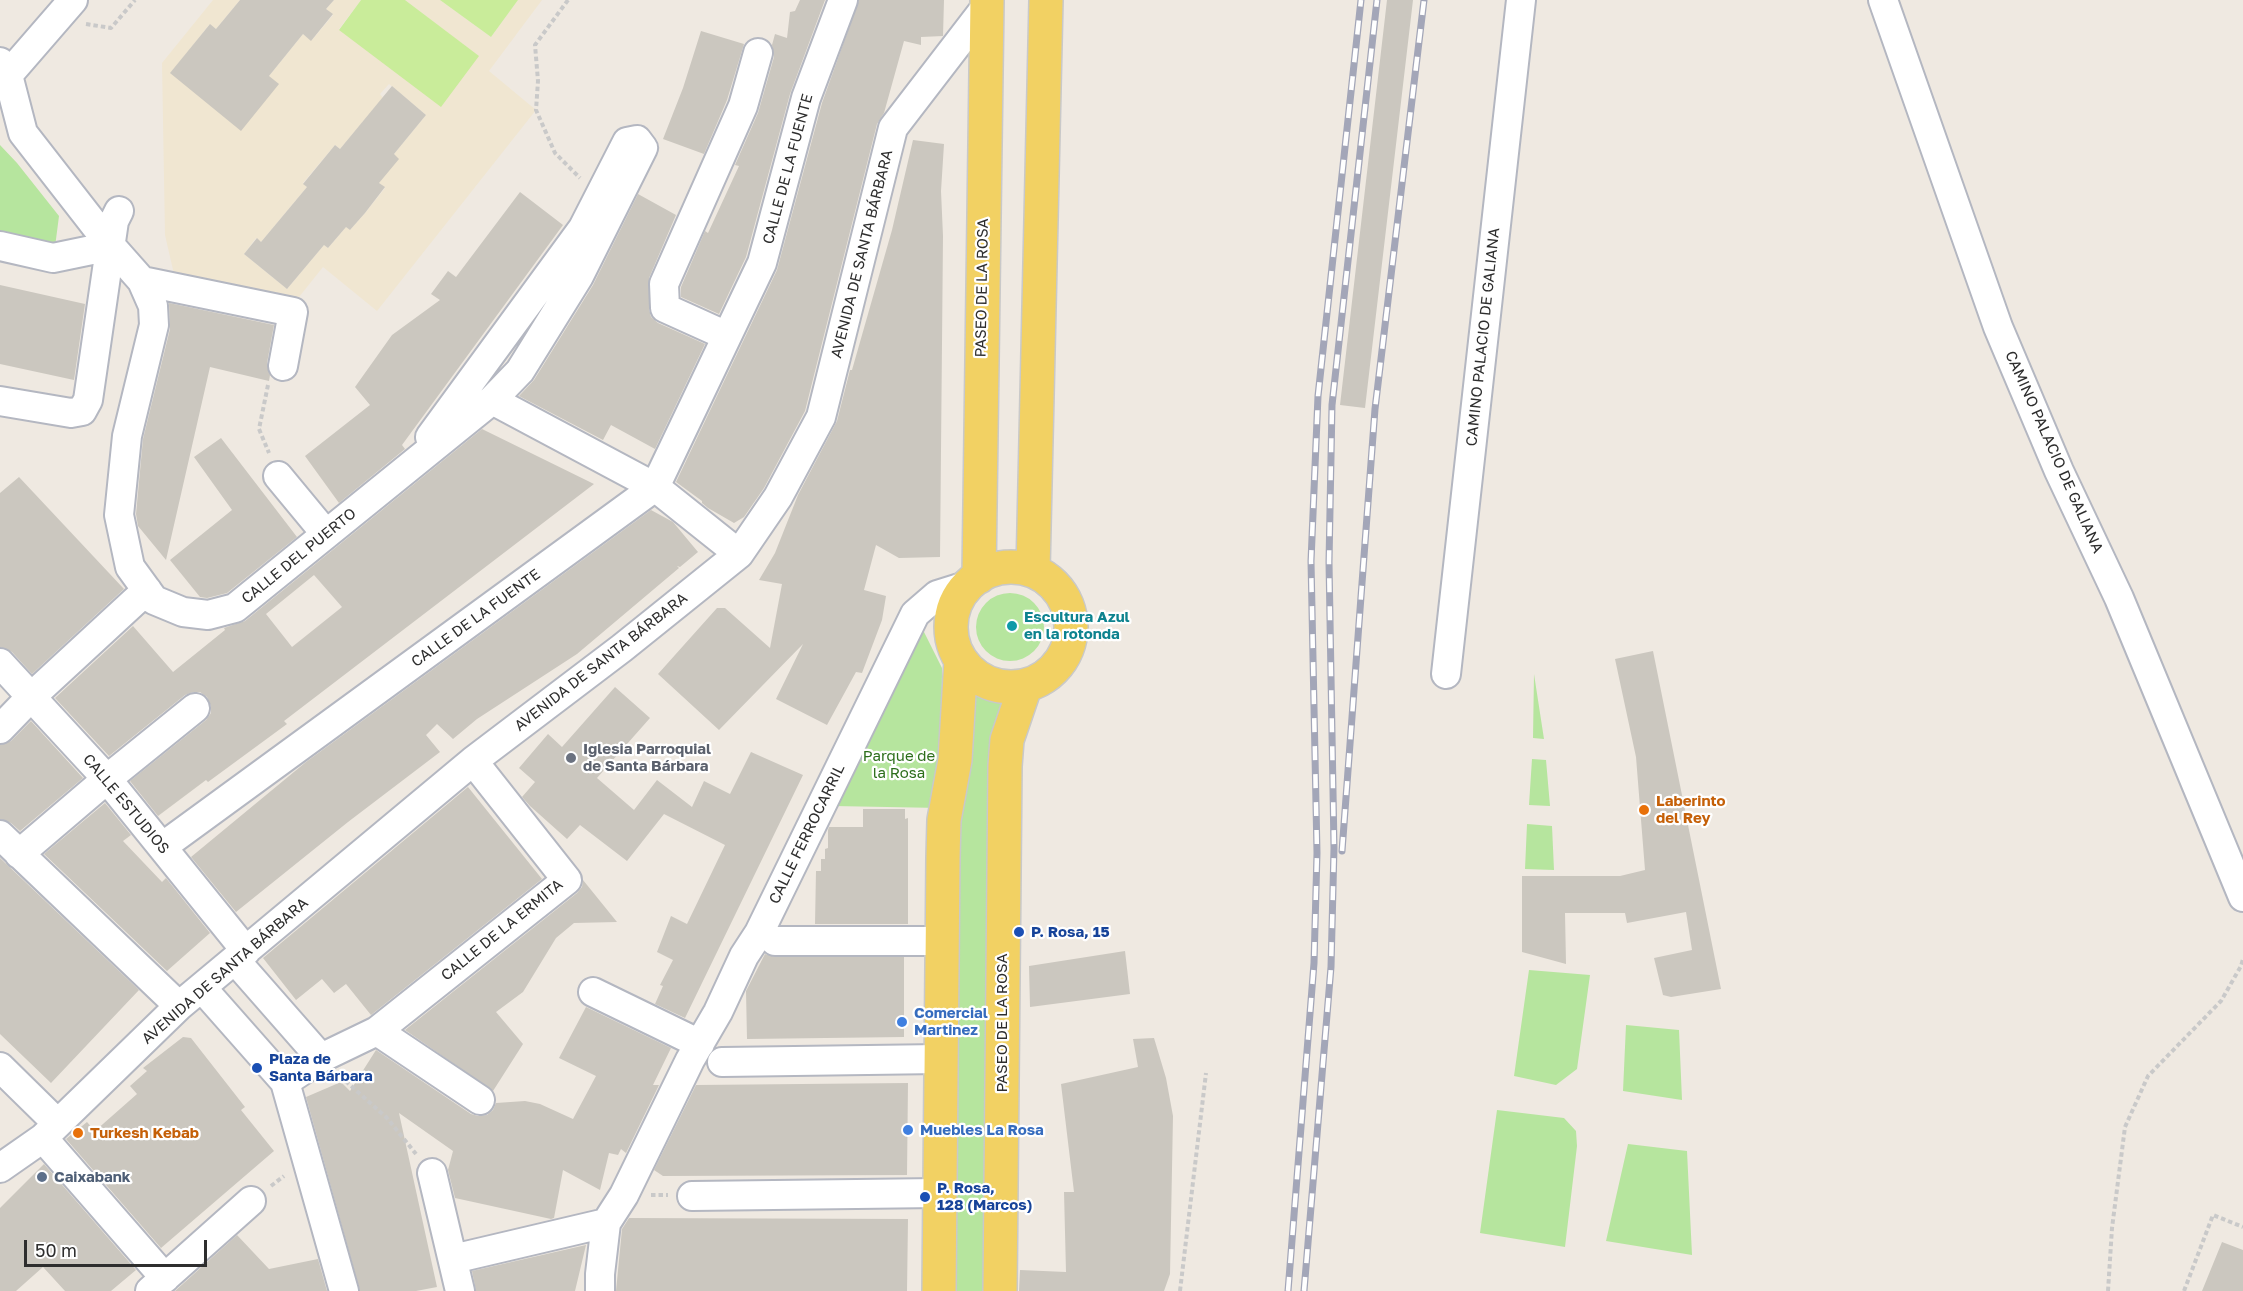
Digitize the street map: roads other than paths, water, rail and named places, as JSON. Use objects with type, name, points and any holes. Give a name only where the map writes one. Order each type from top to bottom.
[{"type":"main road","points":[[1033,571],[1046,0]]},
{"type":"main road","name":"PASEO DE LA ROSA","points":[[986,4],[974,581],[959,597],[953,613],[951,629],[954,645],[970,672],[982,681],[996,686],[1025,687],[1007,740],[1005,766],[1000,1291]]},
{"type":"main road","points":[[974,581],[992,570],[1019,567],[1033,571],[1052,583],[1065,600],[1072,621],[1070,642],[1061,662],[1045,678],[1025,687]]},
{"type":"main road","name":"PASEO DE LA ROSA","points":[[939,1291],[944,820],[955,760],[961,660]]},
{"type":"street","name":"CALLE DE LA FUENTE","points":[[162,847],[655,487],[762,263],[806,98],[843,0]]},
{"type":"street","name":"CAMINO PALACIO DE GALIANA","points":[[1446,674],[1521,0]]},
{"type":"street","name":"CAMINO PALACIO DE GALIANA","points":[[1883,0],[1998,327],[2059,471],[2119,598],[2243,897]]},
{"type":"street","name":"AVENIDA DE SANTA BÁRBARA","points":[[0,1168],[50,1131],[179,1006],[472,761],[622,648],[739,554],[778,497],[821,417],[893,128],[986,4]]},
{"type":"street","points":[[3,72],[64,10]]},
{"type":"street","points":[[727,336],[665,308],[664,284],[743,106],[758,53]]},
{"type":"street","name":"CALLE DEL PUERTO","points":[[3,72],[22,133],[111,246],[142,281],[153,306],[154,325],[127,436],[118,515],[130,567],[154,600],[183,612],[208,615],[235,608],[492,400],[520,371],[579,276],[643,148],[638,140],[627,142],[583,228],[425,444],[369,499]]},
{"type":"street","points":[[0,401],[71,413],[82,411],[88,400],[114,221],[119,211]]},
{"type":"street","points":[[0,246],[53,258],[111,246]]},
{"type":"street","points":[[142,281],[293,312],[283,366]]},
{"type":"street","points":[[492,400],[655,487],[739,554]]},
{"type":"street","points":[[278,476],[326,534]]},
{"type":"street","name":"CALLE FERROCARRIL","points":[[595,1285],[606,1223],[624,1195],[718,1012],[744,956],[759,933],[915,614],[937,595],[974,581]]},
{"type":"street","points":[[0,729],[31,697],[147,590]]},
{"type":"street","name":"CALLE ESTUDIOS","points":[[0,663],[106,779],[162,847],[241,956]]},
{"type":"street","points":[[179,1006],[10,844],[106,779],[195,708]]},
{"type":"street","name":"CALLE DE LA ERMITA","points":[[321,1058],[377,1030],[567,880],[472,761]]},
{"type":"street","points":[[774,941],[941,941]]},
{"type":"street","points":[[241,956],[321,1058],[285,1082]]},
{"type":"street","points":[[202,988],[285,1082],[344,1291]]},
{"type":"street","points":[[593,992],[700,1044]]},
{"type":"street","points":[[377,1030],[480,1100]]},
{"type":"street","points":[[722,1062],[940,1059]]},
{"type":"street","points":[[0,1067],[50,1131],[157,1285],[252,1201]]},
{"type":"street","points":[[432,1173],[460,1291]]},
{"type":"street","points":[[692,1196],[939,1193]]},
{"type":"street","points":[[453,1259],[606,1223]]},
{"type":"railway","points":[[1288,1291],[1314,963],[1317,853],[1311,561],[1318,396],[1361,0]]},
{"type":"railway","points":[[1304,1291],[1331,967],[1334,848],[1329,562],[1332,405],[1377,0]]},
{"type":"railway","points":[[1342,851],[1375,409],[1424,0]]},
{"type":"place","name":"Escultura Azul en la rotonda","points":[[1012,626]]},
{"type":"place","name":"Iglesia Parroquial de Santa Bárbara","points":[[571,758]]},
{"type":"place","name":"Laberinto del Rey","points":[[1644,810]]},
{"type":"place","name":"P. Rosa, 15","points":[[1019,932]]},
{"type":"place","name":"Comercial Martinez","points":[[902,1022]]},
{"type":"place","name":"Plaza de Santa Bárbara","points":[[257,1068]]},
{"type":"place","name":"Muebles La Rosa","points":[[908,1130]]},
{"type":"place","name":"Turkesh Kebab","points":[[78,1133]]},
{"type":"place","name":"Caixabank","points":[[42,1177]]},
{"type":"place","name":"P. Rosa, 128 (Marcos)","points":[[925,1197]]},
{"type":"park label","name":"Parque de la Rosa","points":[[899,764]]}]
